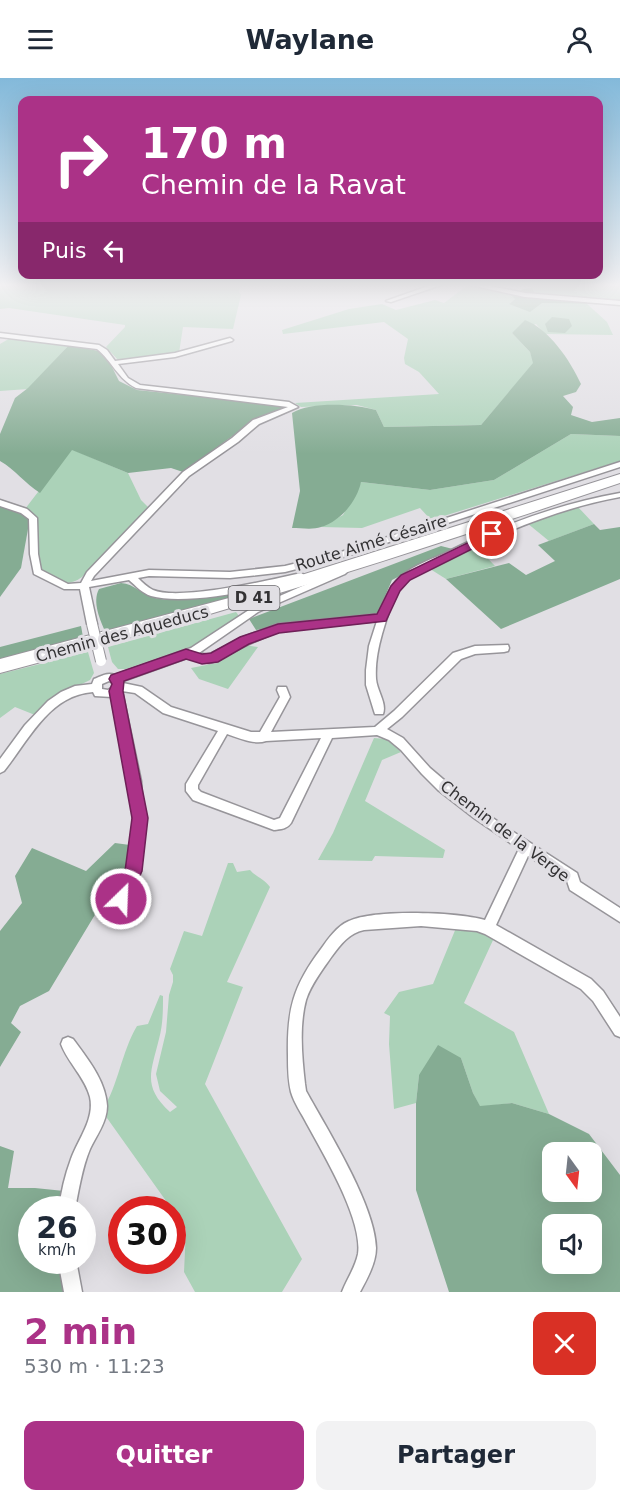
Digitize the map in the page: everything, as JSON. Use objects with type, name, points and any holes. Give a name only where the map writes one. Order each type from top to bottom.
[{"type":"main road","name":"Chemin des Aqueducs","points":[[0,666],[130,633],[372,561],[620,478]]},
{"type":"street","points":[[50,341],[99,347],[126,381],[145,388],[289,404],[294,407],[256,422],[176,482],[147,517],[90,574],[84,586],[101,661],[114,683],[140,818],[133,871],[129,885],[113,913]]},
{"type":"street","points":[[114,363],[175,355],[228,341]]},
{"type":"street","name":"Route Aimé Césaire","points":[[84,586],[149,573],[230,575],[285,569],[340,555],[620,464]]},
{"type":"street","points":[[379,711],[371,685],[370,672],[381,618],[400,582],[421,568],[492,534],[532,518],[588,501],[620,495]]},
{"type":"street","points":[[0,503],[24,511],[33,518],[35,561],[40,575],[67,587],[84,586]]},
{"type":"street","points":[[130,576],[145,589],[158,595],[212,592],[274,582],[372,561]]},
{"type":"street","points":[[96,688],[99,693],[106,695],[114,683],[209,643],[255,610],[352,567]]},
{"type":"street","points":[[145,589],[144,581],[149,573]]},
{"type":"street","points":[[186,654],[202,659],[214,658],[245,640],[278,628],[381,618]]},
{"type":"street","points":[[96,688],[98,682],[114,683],[138,690],[167,710],[251,737],[377,731],[398,714],[457,656],[475,650],[504,648]]},
{"type":"street","points":[[0,768],[52,702],[81,689],[96,688]]},
{"type":"street","points":[[262,738],[285,697],[282,690]]},
{"type":"street","points":[[225,728],[192,784],[192,791],[274,825],[284,823],[287,819],[328,735]]},
{"type":"street","name":"Chemin de la Verge","points":[[377,731],[396,737],[435,779],[526,847],[572,877],[575,886],[620,916]]},
{"type":"street","points":[[488,928],[526,847]]},
{"type":"street","points":[[351,1292],[364,1264],[366,1237],[359,1214],[299,1093],[296,1075],[299,1000],[333,944],[352,926],[453,920],[478,923],[586,984],[598,996],[620,1030]]},
{"type":"street","points":[[68,1044],[89,1077],[99,1104],[98,1114],[82,1150],[70,1196]]},
{"type":"street","points":[[70,1274],[73,1292]]},
{"type":"green space","points":[[6,341],[38,341],[69,345],[28,389],[0,391],[0,344]]},
{"type":"green space","points":[[112,341],[181,341],[179,353],[119,361],[106,347]]},
{"type":"green space","points":[[408,341],[519,341],[530,352],[534,363],[481,425],[384,427],[376,410],[357,405],[301,407],[295,403],[439,394],[419,372],[405,364]]},
{"type":"green space","points":[[519,341],[553,341],[571,365],[581,384],[576,392],[563,396],[573,407],[571,415],[592,422],[620,418],[620,436],[571,434],[494,480],[430,490],[361,482],[352,503],[335,520],[318,528],[292,528],[300,491],[292,413],[321,405],[345,405],[376,410],[384,427],[481,425],[533,363],[530,352]]},
{"type":"green space","points":[[69,345],[99,351],[111,365],[119,381],[137,390],[282,405],[283,409],[256,419],[183,472],[171,468],[128,473],[72,450],[40,493],[0,461],[0,434],[15,398],[28,388]]},
{"type":"green space","points":[[571,434],[620,436],[620,461],[431,520],[420,508],[362,528],[321,527],[343,515],[361,482],[430,490],[494,480]]},
{"type":"green space","points":[[71,449],[128,473],[141,500],[149,508],[82,577],[65,583],[54,580],[38,568],[35,516],[25,509]]},
{"type":"green space","points":[[0,505],[30,518],[21,568],[0,597]]},
{"type":"green space","points":[[577,506],[594,524],[549,541],[527,523]]},
{"type":"green space","points":[[594,524],[600,530],[620,527],[620,579],[501,629],[446,579],[509,563],[526,575],[555,561],[538,545]]},
{"type":"green space","points":[[475,545],[495,566],[446,579],[427,567]]},
{"type":"green space","points":[[441,546],[453,549],[392,580],[378,613],[374,615],[256,630],[249,619]]},
{"type":"green space","points":[[121,583],[130,585],[150,597],[164,600],[186,599],[242,590],[244,594],[106,633],[98,611],[97,594],[99,589]]},
{"type":"green space","points":[[236,612],[239,616],[199,644],[126,669],[118,669],[112,662],[108,647]]},
{"type":"green space","points":[[81,626],[83,637],[0,659],[0,647]]},
{"type":"green space","points":[[244,645],[258,647],[228,689],[199,679],[191,668],[217,663]]},
{"type":"green space","points":[[88,652],[94,673],[90,680],[47,701],[35,715],[15,707],[0,718],[0,674]]},
{"type":"green space","points":[[374,738],[386,739],[401,752],[382,760],[365,801],[445,850],[443,858],[375,856],[372,861],[318,860],[333,833]]},
{"type":"green space","points":[[115,843],[130,845],[130,873],[115,898],[98,902],[96,913],[49,991],[20,1006],[11,1023],[21,1032],[0,1067],[0,931],[22,903],[15,876],[32,848],[86,871]]},
{"type":"green space","points":[[228,863],[233,863],[237,872],[250,870],[270,887],[227,982],[243,987],[205,1084],[302,1259],[282,1292],[195,1292],[185,1274],[186,1196],[163,1196],[102,1111],[137,1026],[148,1024],[160,995],[163,996],[162,1018],[152,1070],[152,1086],[161,1103],[170,1112],[177,1107],[160,1091],[156,1074],[166,1032],[169,995],[173,982],[170,969],[184,931],[202,936]]},
{"type":"green space","points":[[456,928],[476,930],[494,938],[464,1003],[514,1032],[549,1114],[512,1103],[480,1107],[461,1058],[419,1075],[416,1103],[394,1109],[389,1044],[390,1016],[384,1013],[399,992],[433,984]]},
{"type":"green space","points":[[438,1045],[461,1058],[480,1106],[512,1103],[549,1114],[589,1134],[595,1142],[542,1142],[542,1202],[602,1202],[602,1151],[620,1175],[620,1292],[449,1292],[416,1190],[416,1103],[419,1075]]},
{"type":"green space","points":[[0,1146],[14,1151],[8,1188],[64,1191],[63,1196],[18,1196],[18,1274],[64,1274],[67,1292],[0,1292]]},
{"type":"route","points":[[121,899],[129,885],[133,871],[140,818],[116,691],[119,683],[116,679],[186,654],[195,658],[214,658],[245,640],[278,628],[381,618],[395,589],[405,578],[492,534]]}]
